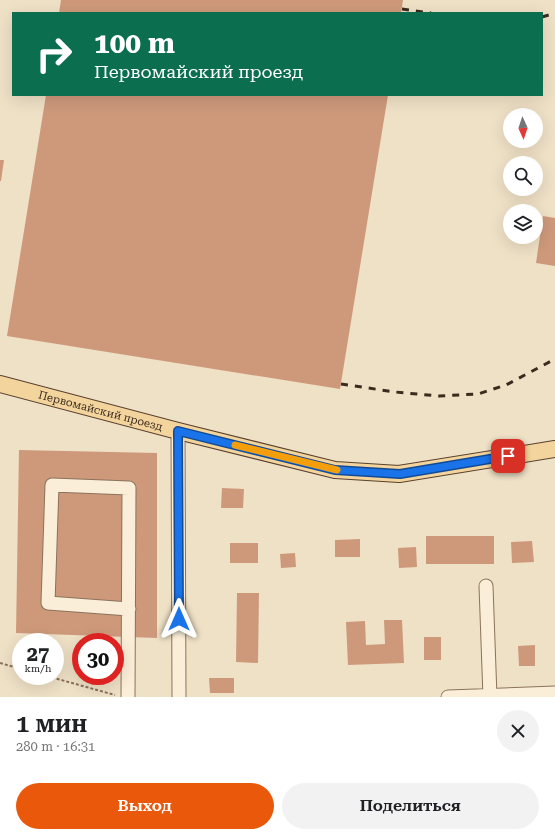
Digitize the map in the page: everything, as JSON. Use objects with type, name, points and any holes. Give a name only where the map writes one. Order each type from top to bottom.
[{"type":"main road","name":"Первомайский проезд","points":[[0,384],[178,431],[335,470],[400,474],[555,449]]},
{"type":"street","points":[[178,431],[179,697]]},
{"type":"street","points":[[128,697],[129,609],[129,488],[52,485],[48,603],[129,609]]},
{"type":"street","points":[[486,586],[490,696]]},
{"type":"street","points":[[448,697],[555,693]]},
{"type":"path","points":[[0,663],[12,666]]},
{"type":"path","points":[[64,681],[121,697]]},
{"type":"building","points":[[61,0],[403,0],[401,12],[59,12]]},
{"type":"building","points":[[46,96],[388,96],[340,389],[7,336]]},
{"type":"building","points":[[0,160],[4,160],[1,181],[0,181]]},
{"type":"building","points":[[543,216],[555,218],[555,266],[536,263],[539,244],[543,244]]},
{"type":"building","points":[[19,450],[157,453],[157,638],[124,637],[124,633],[72,633],[72,635],[64,635],[64,633],[16,633]]},
{"type":"building","points":[[222,488],[244,489],[243,508],[221,508]]},
{"type":"building","points":[[426,536],[494,536],[494,564],[426,564]]},
{"type":"building","points":[[360,539],[360,557],[335,557],[335,540]]},
{"type":"building","points":[[532,541],[534,562],[512,563],[511,542]]},
{"type":"building","points":[[230,543],[258,543],[258,563],[230,563]]},
{"type":"building","points":[[416,547],[417,567],[399,568],[398,548]]},
{"type":"building","points":[[295,553],[296,567],[281,568],[280,554]]},
{"type":"building","points":[[237,593],[259,593],[258,663],[236,662]]},
{"type":"building","points":[[384,620],[402,620],[404,663],[348,665],[346,622],[365,621],[366,645],[385,644]]},
{"type":"building","points":[[424,637],[441,637],[441,660],[424,660]]},
{"type":"building","points":[[535,645],[535,666],[519,666],[518,646]]},
{"type":"building","points":[[209,678],[234,678],[234,693],[210,693]]},
{"type":"railway","points":[[402,9],[424,12]]},
{"type":"railway","points":[[543,17],[555,13]]},
{"type":"railway","points":[[341,384],[395,392],[439,396],[478,394],[506,385],[555,359]]},
{"type":"slow traffic","points":[[235,445],[337,470]]},
{"type":"route","points":[[179,619],[178,431],[335,470],[400,474],[508,456]]}]
